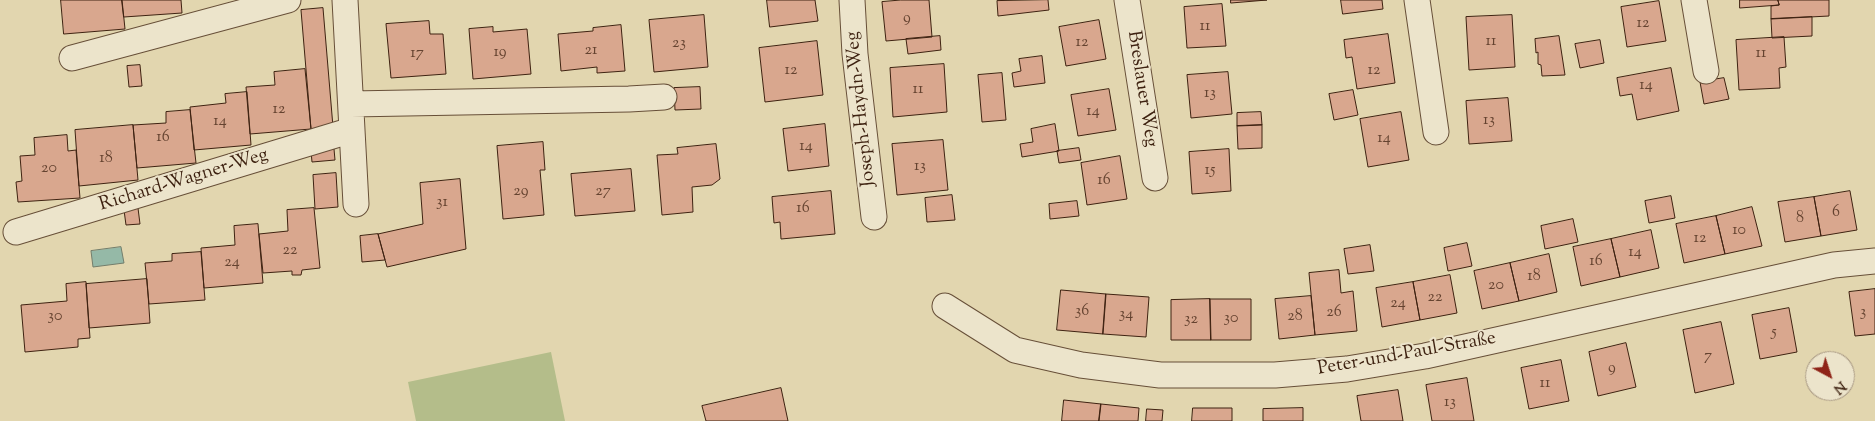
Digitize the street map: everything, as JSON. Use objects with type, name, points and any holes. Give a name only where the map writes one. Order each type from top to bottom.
[{"type":"street","points":[[72,58],[288,0]]},
{"type":"street","points":[[344,0],[356,204]]},
{"type":"street","name":"Joseph-Haydn-Weg","points":[[852,0],[855,54],[874,217]]},
{"type":"street","name":"Breslauer Weg","points":[[1127,0],[1155,178]]},
{"type":"street","points":[[1416,0],[1436,132]]},
{"type":"street","points":[[1694,0],[1706,71]]},
{"type":"street","points":[[351,104],[664,97]]},
{"type":"street","name":"Richard-Wagner-Weg","points":[[16,232],[352,130]]},
{"type":"street","name":"Peter-und-Paul-Straße","points":[[945,306],[1015,350],[1082,366],[1160,375],[1275,376],[1347,369],[1424,356],[1824,267],[1875,261]]},
{"type":"shaded area","points":[[121,247],[124,263],[93,267],[91,251]]},
{"type":"shaded area","points":[[551,352],[565,421],[416,421],[408,382]]},
{"type":"building","points":[[61,0],[122,0],[125,29],[64,34]]},
{"type":"building","points":[[122,0],[181,0],[182,13],[124,17]]},
{"type":"building","points":[[767,0],[815,0],[818,21],[770,27]]},
{"type":"building","points":[[929,0],[932,37],[886,41],[882,2]]},
{"type":"building","points":[[1048,0],[1049,10],[998,16],[997,1]]},
{"type":"building","points":[[1231,0],[1267,0],[1231,3]]},
{"type":"building","points":[[1341,0],[1382,0],[1383,9],[1343,14]]},
{"type":"building","points":[[1740,0],[1778,0],[1779,5],[1740,8]]},
{"type":"building","points":[[1778,0],[1829,0],[1829,16],[1771,19],[1771,6],[1779,5]]},
{"type":"building","points":[[1659,1],[1666,41],[1627,47],[1621,7]]},
{"type":"building","points":[[1222,4],[1226,46],[1187,48],[1184,7]]},
{"type":"building","points":[[323,8],[333,127],[311,129],[301,10]]},
{"type":"building","points":[[704,15],[708,67],[654,72],[649,20]]},
{"type":"building","points":[[1512,15],[1515,67],[1469,70],[1466,17]]},
{"type":"building","points":[[1812,17],[1812,36],[1772,38],[1771,19]]},
{"type":"building","points":[[1099,20],[1106,59],[1066,66],[1059,27]]},
{"type":"building","points":[[429,21],[430,34],[443,34],[446,74],[391,78],[386,24]]},
{"type":"building","points":[[621,25],[625,71],[597,73],[597,67],[561,71],[558,34],[593,31],[593,28]]},
{"type":"building","points":[[493,27],[493,32],[527,29],[531,74],[473,79],[469,29]]},
{"type":"building","points":[[1388,34],[1395,83],[1357,89],[1352,57],[1346,58],[1344,40]]},
{"type":"building","points":[[940,36],[941,50],[908,54],[906,39]]},
{"type":"building","points":[[1559,36],[1565,75],[1542,76],[1541,65],[1538,64],[1535,39]]},
{"type":"building","points":[[1784,37],[1786,67],[1779,68],[1780,88],[1739,90],[1736,40]]},
{"type":"building","points":[[1600,40],[1604,63],[1580,68],[1575,44]]},
{"type":"building","points":[[817,41],[823,95],[765,102],[759,48]]},
{"type":"building","points":[[1042,56],[1045,83],[1014,87],[1012,73],[1021,71],[1019,59]]},
{"type":"building","points":[[944,64],[947,112],[893,117],[890,68]]},
{"type":"building","points":[[140,65],[142,86],[129,87],[127,66]]},
{"type":"building","points":[[1671,68],[1679,111],[1637,120],[1632,94],[1620,96],[1617,78]]},
{"type":"building","points":[[305,69],[311,129],[250,134],[246,87],[275,85],[274,72]]},
{"type":"building","points":[[1228,72],[1232,114],[1191,118],[1187,75]]},
{"type":"building","points":[[1002,73],[1006,120],[982,122],[978,75]]},
{"type":"building","points":[[1724,78],[1729,99],[1704,104],[1700,82]]},
{"type":"building","points":[[700,87],[701,109],[675,110],[674,88]]},
{"type":"building","points":[[1109,89],[1116,130],[1078,136],[1071,95]]},
{"type":"building","points":[[1353,90],[1358,115],[1334,120],[1329,94]]},
{"type":"building","points":[[247,92],[251,145],[194,150],[190,107],[226,103],[225,94]]},
{"type":"building","points":[[1508,98],[1512,141],[1469,144],[1466,101]]},
{"type":"building","points":[[190,110],[196,163],[137,168],[133,125],[166,123],[166,112]]},
{"type":"building","points":[[1261,112],[1262,125],[1237,126],[1237,113]]},
{"type":"building","points":[[1401,112],[1409,160],[1368,167],[1360,119]]},
{"type":"building","points":[[825,124],[829,166],[788,171],[783,129]]},
{"type":"building","points":[[1055,124],[1059,151],[1022,157],[1020,144],[1033,142],[1031,129]]},
{"type":"building","points":[[133,125],[138,180],[79,186],[75,130]]},
{"type":"building","points":[[1262,125],[1262,148],[1238,149],[1237,126]]},
{"type":"building","points":[[67,135],[68,151],[76,150],[80,198],[18,202],[16,182],[22,181],[20,156],[35,155],[34,138]]},
{"type":"building","points":[[943,140],[948,190],[897,195],[892,144]]},
{"type":"building","points":[[543,142],[545,170],[540,170],[544,215],[503,219],[497,146]]},
{"type":"building","points":[[716,144],[720,179],[712,185],[692,187],[693,212],[662,215],[657,155],[678,154],[677,148]]},
{"type":"building","points":[[1079,148],[1081,160],[1059,163],[1057,151]]},
{"type":"building","points":[[334,149],[335,160],[312,162],[311,151]]},
{"type":"building","points":[[1229,149],[1231,191],[1192,194],[1189,152]]},
{"type":"building","points":[[1120,156],[1127,199],[1087,205],[1081,163]]},
{"type":"building","points":[[631,169],[635,211],[575,216],[571,174]]},
{"type":"building","points":[[336,173],[338,207],[315,209],[313,175]]},
{"type":"building","points":[[460,179],[466,249],[387,267],[378,234],[423,224],[420,183]]},
{"type":"building","points":[[831,191],[835,234],[781,239],[780,222],[774,223],[772,197]]},
{"type":"building","points":[[1850,191],[1857,230],[1821,236],[1814,197]]},
{"type":"building","points":[[952,195],[955,220],[927,222],[925,198]]},
{"type":"building","points":[[1671,196],[1675,218],[1649,223],[1645,201]]},
{"type":"building","points":[[1814,197],[1821,236],[1785,242],[1778,202]]},
{"type":"building","points":[[1077,201],[1079,216],[1050,219],[1049,204]]},
{"type":"building","points":[[1752,207],[1762,246],[1725,254],[1716,216]]},
{"type":"building","points":[[138,208],[140,224],[126,225],[124,210]]},
{"type":"building","points":[[314,208],[320,268],[302,270],[301,275],[292,275],[292,271],[263,273],[259,234],[288,231],[287,210]]},
{"type":"building","points":[[1716,216],[1725,254],[1684,263],[1676,224]]},
{"type":"building","points":[[1573,219],[1578,242],[1545,249],[1541,226]]},
{"type":"building","points":[[258,224],[263,283],[204,288],[201,248],[235,245],[234,226]]},
{"type":"building","points":[[1651,230],[1659,268],[1620,277],[1611,239]]},
{"type":"building","points":[[378,234],[385,260],[362,262],[360,236]]},
{"type":"building","points":[[1611,239],[1620,277],[1581,286],[1573,247]]},
{"type":"building","points":[[1467,243],[1472,266],[1448,271],[1444,248]]},
{"type":"building","points":[[1370,245],[1374,271],[1348,274],[1344,249]]},
{"type":"building","points":[[201,252],[205,300],[149,304],[145,263],[172,261],[172,254]]},
{"type":"building","points":[[1549,254],[1557,292],[1519,301],[1510,263]]},
{"type":"building","points":[[1510,263],[1519,301],[1482,309],[1474,271]]},
{"type":"building","points":[[1339,270],[1341,293],[1353,291],[1357,331],[1315,335],[1309,273]]},
{"type":"building","points":[[1450,275],[1457,313],[1420,320],[1413,282]]},
{"type":"building","points":[[147,279],[150,323],[89,328],[86,284]]},
{"type":"building","points":[[86,282],[90,338],[78,339],[78,347],[25,352],[21,305],[67,301],[66,284]]},
{"type":"building","points":[[1413,282],[1420,320],[1382,327],[1376,288]]},
{"type":"building","points":[[1875,289],[1875,334],[1855,336],[1849,292]]},
{"type":"building","points":[[1061,290],[1106,294],[1103,334],[1057,330]]},
{"type":"building","points":[[1106,294],[1149,297],[1146,337],[1103,334]]},
{"type":"building","points":[[1311,296],[1315,335],[1279,339],[1275,299]]},
{"type":"building","points":[[1210,299],[1211,340],[1171,340],[1171,300]]},
{"type":"building","points":[[1210,299],[1251,299],[1251,340],[1211,340]]},
{"type":"building","points":[[1789,308],[1797,352],[1760,359],[1752,315]]},
{"type":"building","points":[[1721,322],[1734,384],[1695,393],[1683,330]]},
{"type":"building","points":[[1626,343],[1636,387],[1598,396],[1589,352]]},
{"type":"building","points":[[1561,360],[1569,401],[1529,409],[1521,368]]},
{"type":"building","points":[[1467,378],[1474,421],[1432,421],[1426,385]]},
{"type":"building","points":[[781,388],[788,421],[706,421],[702,406]]},
{"type":"building","points":[[1398,390],[1403,421],[1361,421],[1357,396]]},
{"type":"building","points":[[1064,400],[1101,404],[1099,421],[1062,421]]},
{"type":"building","points":[[1101,404],[1139,408],[1138,421],[1099,421]]},
{"type":"building","points":[[1193,408],[1232,408],[1232,421],[1192,421]]},
{"type":"building","points":[[1303,408],[1303,421],[1263,421],[1263,409]]},
{"type":"building","points":[[1147,409],[1163,410],[1162,421],[1146,421]]}]
